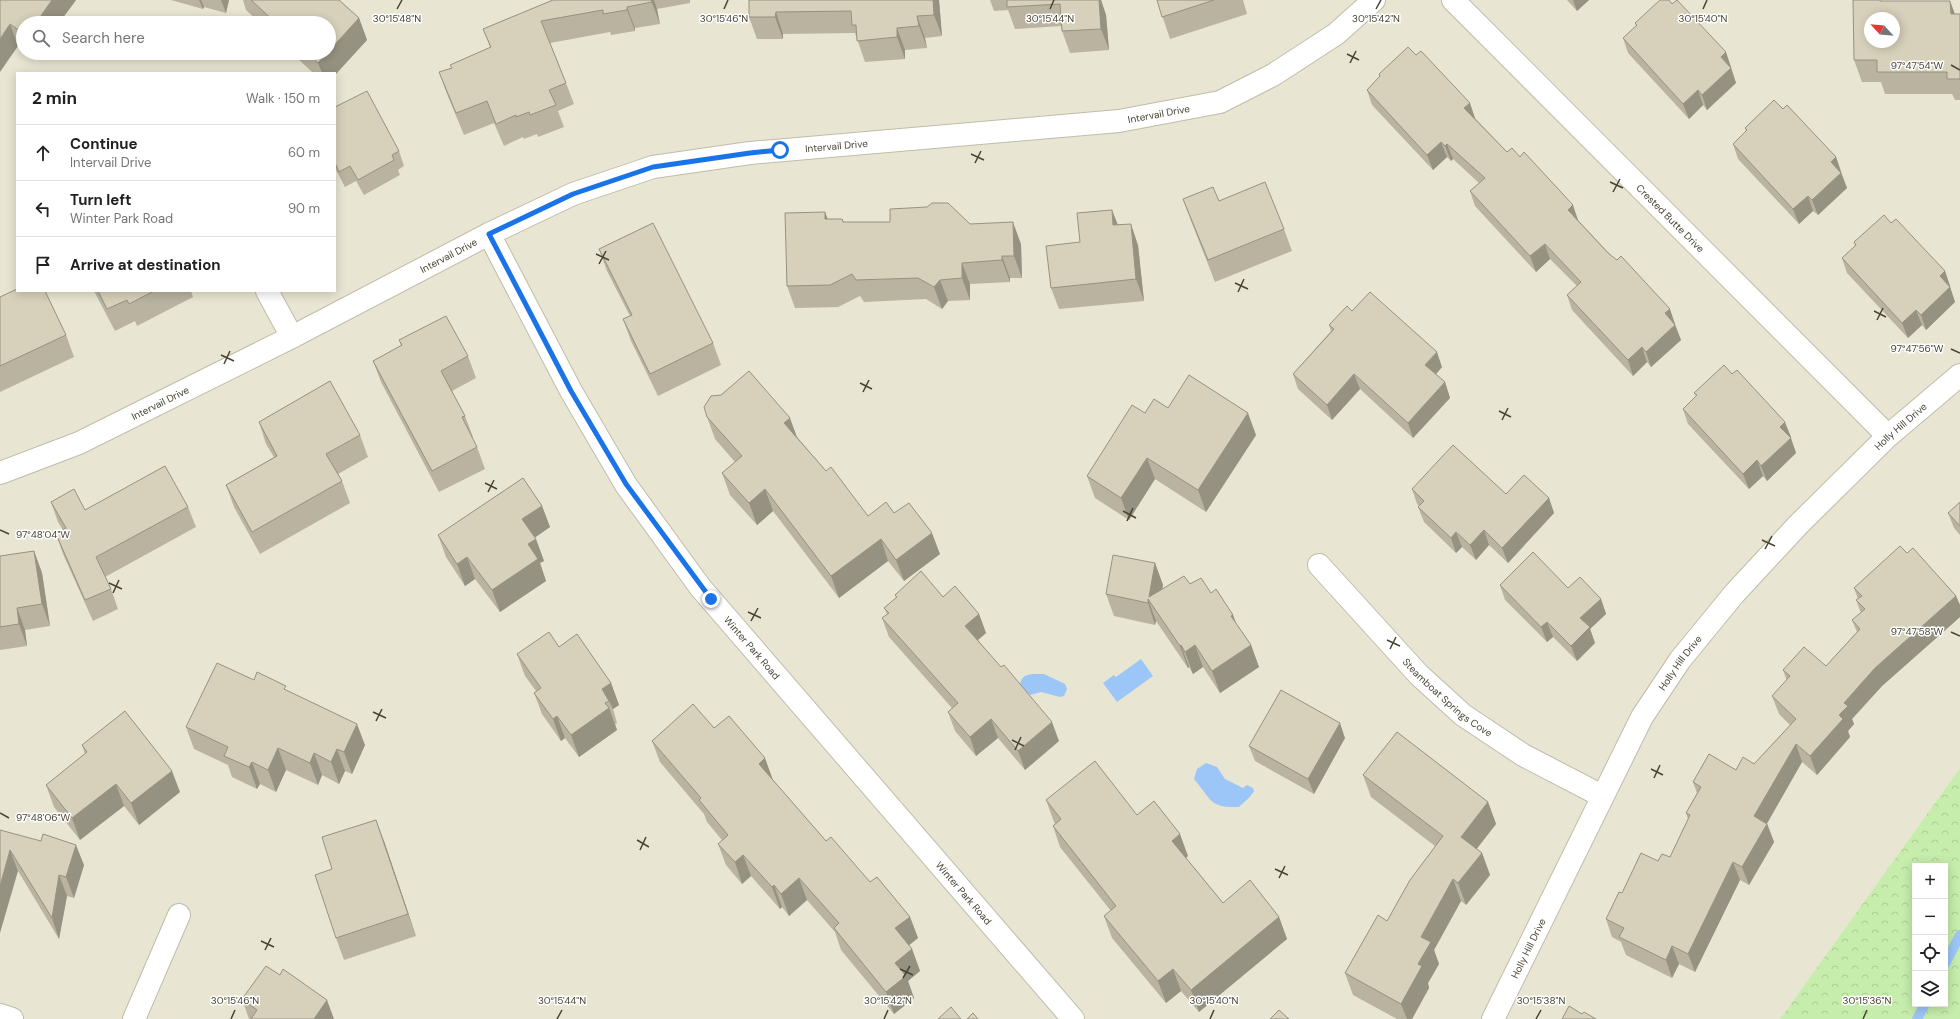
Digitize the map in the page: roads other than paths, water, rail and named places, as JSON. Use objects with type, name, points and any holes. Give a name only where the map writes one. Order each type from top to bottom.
[{"type":"street","name":"Intervail Drive","points":[[0,473],[79,443],[292,336],[489,234],[573,194],[653,167],[750,153],[1119,121],[1220,102],[1274,75],[1336,34],[1374,0]]},
{"type":"street","name":"Crested Butte Drive","points":[[1453,0],[1888,436]]},
{"type":"street","name":"Winter Park Road","points":[[489,234],[571,391],[626,484],[700,587],[1074,1019]]},
{"type":"street","points":[[268,292],[292,336]]},
{"type":"street","name":"Holly Hill Drive","points":[[1493,1019],[1642,717],[1680,660],[1734,594],[1798,525],[1888,436],[1960,375]]},
{"type":"street","name":"Steamboat Springs Cove","points":[[1319,565],[1419,675],[1463,715],[1523,755],[1602,796]]},
{"type":"street","points":[[134,1019],[179,915]]},
{"type":"street","points":[[0,1015],[12,1019]]},
{"type":"water","points":[[1141,659],[1153,676],[1117,702],[1103,683],[1114,675],[1116,677]]},
{"type":"water","points":[[1032,674],[1044,674],[1065,684],[1067,689],[1064,696],[1060,697],[1041,692],[1030,695],[1020,685],[1025,676]]},
{"type":"water","points":[[1206,763],[1217,767],[1225,779],[1243,788],[1247,785],[1253,788],[1253,793],[1239,807],[1229,807],[1216,804],[1208,797],[1194,779],[1197,769]]},
{"type":"waterway","points":[[1948,958],[1960,935]]},
{"type":"waterway","points":[[1917,1019],[1923,1007]]}]
